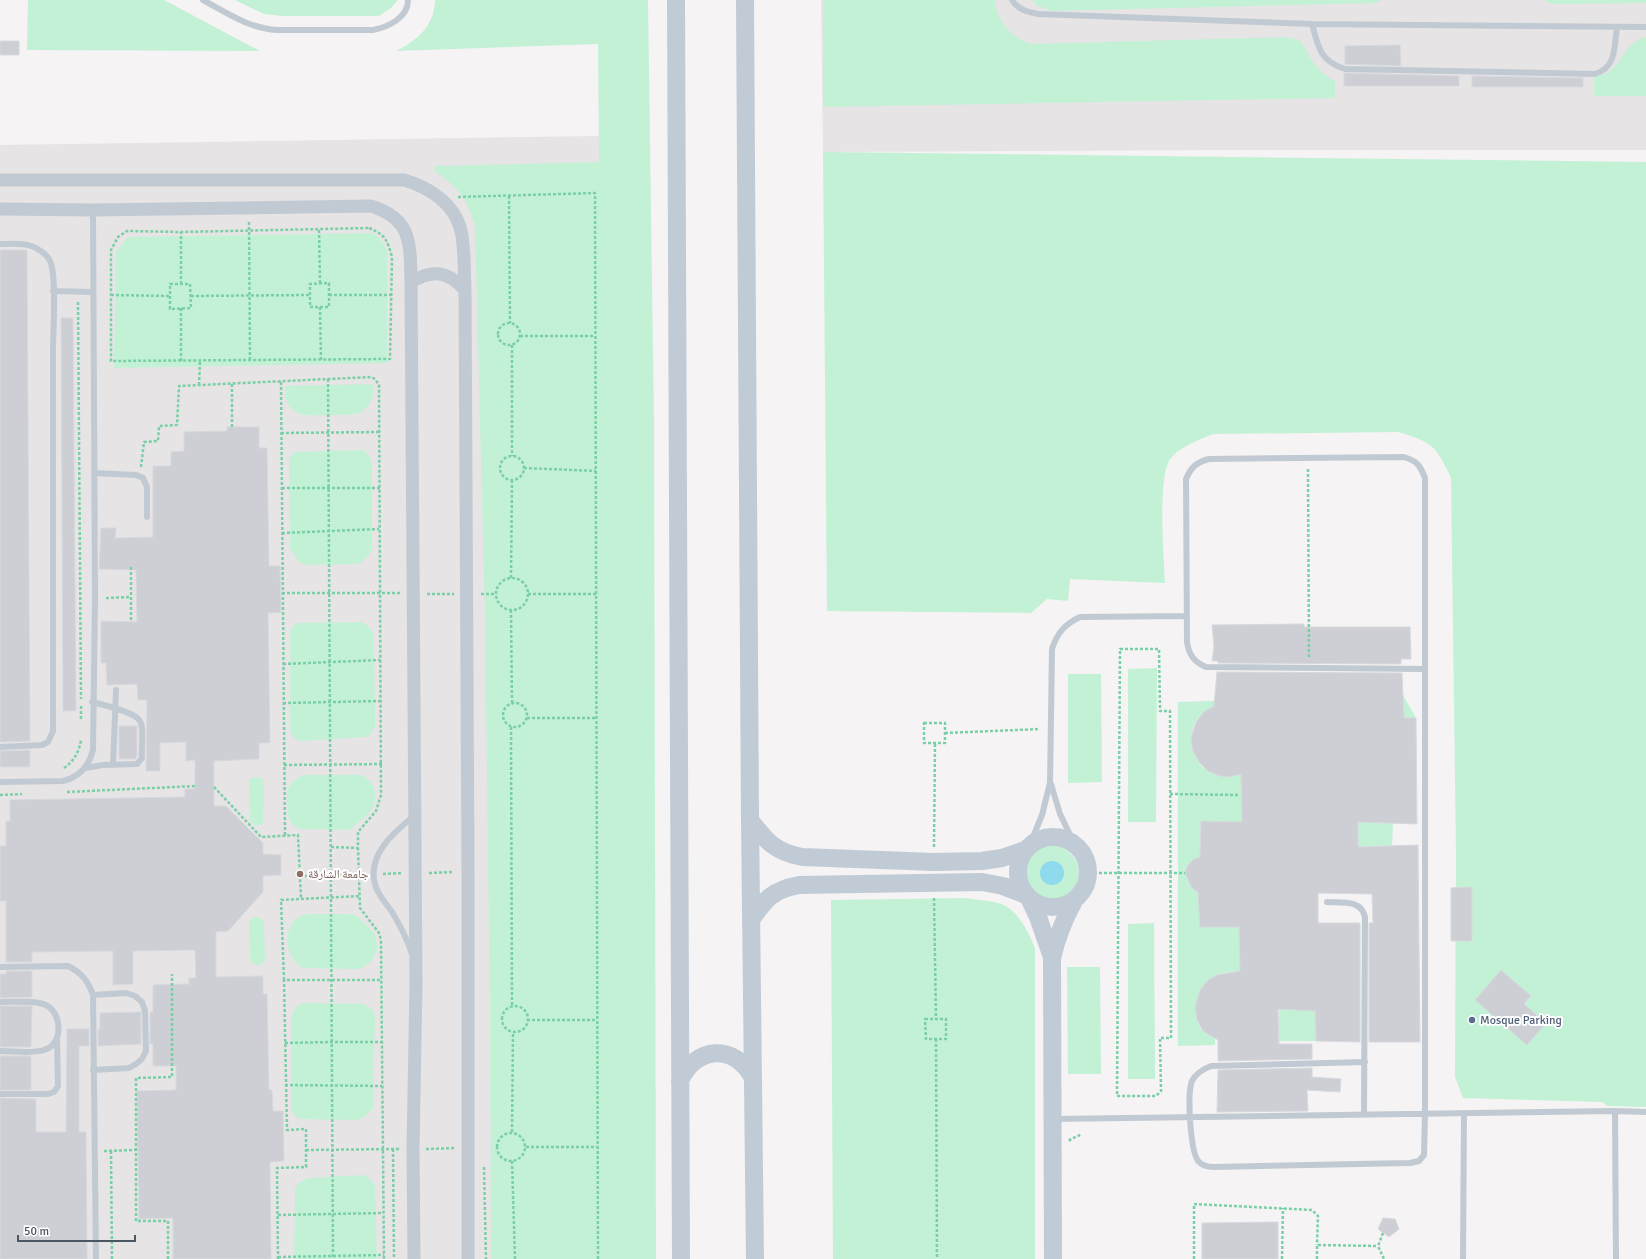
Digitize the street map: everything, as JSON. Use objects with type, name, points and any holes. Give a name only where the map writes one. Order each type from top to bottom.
[{"type":"street","points":[[676,0],[681,1259]]},
{"type":"street","points":[[745,0],[750,820],[755,1259]]},
{"type":"street","points":[[0,180],[404,180],[419,184],[433,192],[445,203],[455,216],[461,231],[465,290],[469,1148],[468,1259]]},
{"type":"street","points":[[0,209],[93,210],[371,206],[384,210],[395,217],[404,228],[409,240],[411,282],[412,594],[416,964],[413,1149],[414,1259]]},
{"type":"street","points":[[411,282],[422,276],[434,273],[446,275],[457,281],[465,290]]},
{"type":"street","points":[[750,820],[773,847],[788,854],[802,857],[934,862],[982,861],[1002,858],[1027,848],[1037,841],[1056,837],[1074,843],[1082,851],[1087,862],[1089,873],[1087,884],[1082,893],[1066,906],[1056,908],[1037,904],[1027,897],[994,883],[866,883],[799,885],[784,888],[771,895],[762,904],[751,920]]},
{"type":"street","points":[[1027,848],[1019,861],[1018,873],[1020,885],[1041,924],[1052,958]]},
{"type":"street","points":[[866,860],[866,883]]},
{"type":"street","points":[[1053,1259],[1052,958],[1059,932],[1074,901]]},
{"type":"street","points":[[680,1080],[688,1065],[695,1060],[707,1054],[719,1053],[728,1054],[743,1063],[753,1078]]},
{"type":"lane","points":[[203,0],[246,23],[263,29],[373,30],[384,28],[394,22],[403,14],[408,4],[408,0]]},
{"type":"lane","points":[[1012,0],[1025,11],[1038,14],[1312,24],[1646,26]]},
{"type":"lane","points":[[1312,24],[1317,46],[1322,55],[1330,62],[1345,68],[1595,74],[1602,72],[1610,64],[1617,27]]},
{"type":"lane","points":[[0,782],[63,781],[75,776],[85,768],[92,756],[93,750],[93,210]]},
{"type":"lane","points":[[0,244],[24,244],[31,246],[45,255],[50,261],[53,291],[53,731],[48,742],[42,745],[0,747]]},
{"type":"lane","points":[[53,291],[93,292]]},
{"type":"lane","points":[[1365,1062],[1211,1066],[1203,1069],[1196,1074],[1190,1090],[1189,1118],[1196,1157],[1203,1165],[1214,1167],[1415,1163],[1424,1155],[1426,1113],[1424,669],[1425,478],[1421,468],[1414,460],[1404,457],[1209,459],[1194,465],[1189,471],[1186,479],[1186,616],[1188,650],[1192,658],[1206,668],[1424,669]]},
{"type":"lane","points":[[94,473],[140,476],[146,482],[147,487],[147,517]]},
{"type":"lane","points":[[1027,848],[1042,815],[1050,782],[1052,649],[1055,638],[1065,625],[1080,617],[1186,616]]},
{"type":"lane","points":[[113,765],[114,708],[116,690]]},
{"type":"lane","points":[[85,768],[137,764],[142,758],[141,724],[139,720],[135,716],[92,702]]},
{"type":"lane","points":[[1050,782],[1060,814],[1074,843]]},
{"type":"lane","points":[[414,816],[393,834],[384,845],[377,856],[373,874],[374,884],[399,924],[416,964]]},
{"type":"lane","points":[[1327,902],[1354,903],[1360,907],[1365,917],[1364,1114]]},
{"type":"lane","points":[[0,967],[68,966],[85,978],[93,995],[93,1070],[96,1151],[96,1259]]},
{"type":"lane","points":[[93,995],[126,993],[135,996],[142,1002],[145,1011],[146,1051],[142,1058],[129,1068],[93,1070]]},
{"type":"lane","points":[[0,1002],[37,1002],[45,1004],[52,1009],[58,1024],[58,1086],[54,1092],[48,1094],[0,1094]]},
{"type":"lane","points":[[0,1051],[43,1050],[49,1048],[57,1038]]},
{"type":"lane","points":[[1615,1111],[1616,1259]]},
{"type":"lane","points":[[1052,1119],[1426,1113],[1646,1112]]},
{"type":"lane","points":[[1463,1259],[1464,1113]]},
{"type":"path","points":[[445,203],[458,197],[596,193],[598,1259]]},
{"type":"path","points":[[509,196],[510,323]]},
{"type":"path","points":[[249,207],[250,360]]},
{"type":"path","points":[[369,228],[381,233],[388,243],[392,257],[390,359],[111,361],[111,250],[113,243],[118,237],[127,231],[181,232],[319,230],[369,228]]},
{"type":"path","points":[[319,230],[320,283]]},
{"type":"path","points":[[181,232],[181,284]]},
{"type":"path","points":[[320,283],[329,283],[329,306],[310,307],[310,284],[320,283]]},
{"type":"path","points":[[170,284],[190,284],[190,308],[170,308],[170,296],[170,284]]},
{"type":"path","points":[[78,291],[81,725]]},
{"type":"path","points":[[111,295],[170,296]]},
{"type":"path","points":[[191,296],[310,295]]},
{"type":"path","points":[[329,295],[391,295]]},
{"type":"path","points":[[320,307],[321,360]]},
{"type":"path","points":[[181,308],[181,361]]},
{"type":"path","points":[[510,323],[519,329],[520,336],[512,345],[508,345],[501,342],[498,335],[500,328],[503,325],[510,323]]},
{"type":"path","points":[[520,336],[596,336]]},
{"type":"path","points":[[512,345],[512,456]]},
{"type":"path","points":[[199,385],[200,360]]},
{"type":"path","points":[[140,476],[144,442],[158,441],[159,426],[177,425],[179,386],[371,377],[375,379],[380,388],[379,593],[382,764],[381,795],[376,811],[358,832],[358,848],[360,908],[379,933],[381,940],[384,1259]]},
{"type":"path","points":[[328,379],[333,1257]]},
{"type":"path","points":[[281,382],[285,836]]},
{"type":"path","points":[[232,384],[232,427]]},
{"type":"path","points":[[281,433],[380,432]]},
{"type":"path","points":[[512,456],[521,460],[524,468],[520,477],[512,480],[506,478],[502,474],[500,468],[502,462],[506,458],[512,456]]},
{"type":"path","points":[[1308,458],[1309,668]]},
{"type":"path","points":[[524,468],[596,471]]},
{"type":"path","points":[[511,578],[512,480]]},
{"type":"path","points":[[282,488],[380,488]]},
{"type":"path","points":[[282,533],[379,529]]},
{"type":"path","points":[[131,567],[131,621]]},
{"type":"path","points":[[511,578],[521,581],[527,589],[528,594],[525,603],[516,609],[511,610],[502,606],[497,599],[496,594],[499,585],[506,579],[511,578]]},
{"type":"path","points":[[282,593],[496,594]]},
{"type":"path","points":[[528,594],[596,594]]},
{"type":"path","points":[[511,610],[512,704]]},
{"type":"path","points":[[1120,649],[1159,649],[1160,711],[1170,711],[1170,794],[1171,1038],[1160,1038],[1161,1091],[1156,1096],[1117,1096],[1120,649]]},
{"type":"path","points":[[283,664],[380,660]]},
{"type":"path","points":[[284,703],[381,701]]},
{"type":"path","points":[[512,704],[518,704],[524,707],[527,712],[527,718],[521,726],[511,727],[507,724],[503,715],[508,706],[512,704]]},
{"type":"path","points":[[527,718],[596,718]]},
{"type":"path","points":[[924,723],[945,723],[945,733],[945,743],[924,743],[924,723]]},
{"type":"path","points":[[511,727],[512,1007]]},
{"type":"path","points":[[945,733],[1051,728]]},
{"type":"path","points":[[61,770],[77,755],[81,741],[81,733]]},
{"type":"path","points":[[284,765],[382,764]]},
{"type":"path","points":[[62,792],[195,786]]},
{"type":"path","points":[[214,788],[261,837],[298,835],[301,899]]},
{"type":"path","points":[[0,795],[23,794]]},
{"type":"path","points":[[1170,794],[1238,795]]},
{"type":"path","points":[[331,847],[358,848]]},
{"type":"path","points":[[1089,873],[1185,873]]},
{"type":"path","points":[[360,896],[281,900],[284,980],[286,1130],[306,1130],[306,1167],[278,1168],[278,1258],[384,1255]]},
{"type":"path","points":[[168,1259],[168,1221],[136,1221],[136,1078],[172,1077],[172,974]]},
{"type":"path","points":[[284,980],[381,980]]},
{"type":"path","points":[[512,1007],[521,1008],[527,1016],[527,1020],[524,1028],[517,1032],[508,1030],[502,1022],[504,1013],[512,1007]]},
{"type":"path","points":[[946,1018],[946,1039],[936,1039],[926,1039],[925,1019],[946,1018]]},
{"type":"path","points":[[527,1020],[597,1020]]},
{"type":"path","points":[[512,1132],[513,1032]]},
{"type":"path","points":[[936,1039],[937,1259]]},
{"type":"path","points":[[285,1043],[382,1042]]},
{"type":"path","points":[[286,1085],[382,1086]]},
{"type":"path","points":[[512,1132],[522,1137],[526,1147],[522,1157],[512,1161],[506,1161],[501,1158],[497,1147],[501,1136],[512,1132]]},
{"type":"path","points":[[526,1147],[597,1148]]},
{"type":"path","points":[[306,1150],[469,1148]]},
{"type":"path","points":[[393,1149],[394,1259]]},
{"type":"path","points":[[96,1151],[136,1150]]},
{"type":"path","points":[[111,1151],[112,1259]]},
{"type":"path","points":[[512,1161],[515,1259]]},
{"type":"path","points":[[1194,1259],[1194,1204],[1312,1210],[1318,1216],[1317,1259]]},
{"type":"path","points":[[1282,1259],[1283,1208]]},
{"type":"path","points":[[278,1215],[383,1213]]},
{"type":"path","points":[[1384,1233],[1378,1246],[1384,1259]]},
{"type":"path","points":[[1317,1245],[1378,1246]]},
{"type":"shaded area","points":[[821,0],[1646,0],[1646,150],[823,152]]},
{"type":"shaded area","name":"جامعة الشارقة","points":[[599,136],[603,1259],[0,1259],[0,145]]},
{"type":"green space","points":[[28,0],[164,0],[260,51],[27,50]]},
{"type":"green space","points":[[235,0],[398,0],[391,8],[379,16],[282,16],[264,14]]},
{"type":"green space","points":[[435,0],[648,0],[654,424],[656,1259],[491,1259],[490,1017],[485,617],[475,225],[468,207],[460,194],[449,182],[434,171],[435,166],[599,162],[598,44],[396,51],[418,37],[428,25],[432,17]]},
{"type":"green space","points":[[823,0],[995,0],[998,15],[1006,27],[1017,37],[1030,44],[1286,37],[1300,41],[1318,68],[1335,81],[1335,98],[823,107]]},
{"type":"green space","points":[[1033,0],[1382,0],[1375,3],[1051,11],[1036,5]]},
{"type":"green space","points":[[1543,0],[1646,0],[1646,3],[1553,4]]},
{"type":"green space","points":[[1646,37],[1646,96],[1594,96],[1594,77],[1611,70],[1631,46],[1637,41]]},
{"type":"green space","points":[[823,152],[1646,162],[1646,1107],[1608,1106],[1602,1102],[1463,1098],[1455,1077],[1456,853],[1451,478],[1437,452],[1426,443],[1398,432],[1213,434],[1180,450],[1171,458],[1167,467],[1164,481],[1162,518],[1165,583],[1070,579],[1068,601],[1047,599],[1031,613],[827,611]]},
{"type":"green space","points":[[372,233],[381,240],[387,250],[387,363],[114,368],[116,252],[128,237]]},
{"type":"green space","points":[[372,384],[373,392],[367,407],[357,414],[343,415],[303,415],[297,412],[288,405],[285,386]]},
{"type":"green space","points":[[360,450],[366,452],[372,461],[372,548],[370,553],[358,564],[305,565],[299,562],[290,549],[289,459],[293,453],[297,452]]},
{"type":"green space","points":[[361,622],[370,628],[374,637],[375,727],[370,735],[365,737],[301,741],[296,739],[292,735],[290,729],[290,631],[293,626],[298,623]]},
{"type":"green space","points":[[1157,668],[1156,822],[1128,822],[1128,669]]},
{"type":"green space","points":[[1068,674],[1101,674],[1102,782],[1068,783]]},
{"type":"green space","points":[[1403,695],[1416,718],[1255,718],[1215,705],[1202,714],[1196,721],[1192,734],[1193,748],[1198,761],[1203,767],[1212,773],[1220,775],[1228,776],[1241,774],[1242,822],[1201,821],[1200,927],[1239,927],[1240,971],[1228,972],[1213,977],[1205,984],[1198,997],[1196,1005],[1197,1020],[1204,1032],[1215,1038],[1215,1045],[1178,1046],[1178,702]]},
{"type":"green space","points":[[1358,744],[1377,823],[1393,823],[1392,846],[1358,847]]},
{"type":"green space","points":[[304,775],[362,775],[370,781],[374,789],[376,798],[373,807],[349,830],[301,829],[293,825],[289,819],[287,811],[287,795],[288,789],[292,783],[297,778]]},
{"type":"green space","points":[[257,777],[264,781],[263,824],[257,826],[251,823],[250,820],[249,781],[252,778]]},
{"type":"green space","points":[[1052,846],[1062,848],[1071,854],[1077,863],[1079,873],[1077,883],[1071,892],[1062,898],[1052,900],[1042,898],[1033,892],[1027,883],[1025,873],[1027,863],[1033,854],[1042,848]]},
{"type":"green space","points":[[966,898],[998,903],[1011,910],[1021,921],[1035,948],[1035,1259],[833,1259],[831,900]]},
{"type":"green space","points":[[307,914],[351,914],[357,916],[375,934],[377,951],[371,961],[362,968],[356,969],[303,968],[296,963],[288,948],[287,939],[292,923]]},
{"type":"green space","points":[[256,916],[264,921],[265,961],[259,966],[252,963],[250,960],[249,921]]},
{"type":"green space","points":[[1154,923],[1155,1079],[1128,1079],[1128,924]]},
{"type":"green space","points":[[1067,967],[1100,967],[1101,1074],[1068,1074]]},
{"type":"green space","points":[[303,1003],[363,1004],[373,1010],[375,1016],[373,1108],[364,1117],[358,1120],[300,1119],[296,1117],[291,1110],[291,1016],[297,1006]]},
{"type":"green space","points":[[1279,1009],[1315,1011],[1316,1041],[1279,1041]]},
{"type":"green space","points":[[364,1175],[368,1177],[375,1185],[377,1259],[294,1259],[295,1189],[299,1183],[308,1178]]},
{"type":"water","points":[[1047,861],[1057,861],[1064,868],[1064,878],[1057,885],[1047,885],[1040,878],[1040,868]]},
{"type":"building","points":[[0,41],[19,41],[19,55],[0,55]]},
{"type":"building","points":[[1400,45],[1401,66],[1345,64],[1345,46]]},
{"type":"building","points":[[1344,73],[1459,76],[1459,86],[1344,86]]},
{"type":"building","points":[[1472,76],[1583,78],[1583,87],[1472,87]]},
{"type":"building","points":[[0,250],[27,250],[30,741],[0,742]]},
{"type":"building","points":[[61,318],[73,318],[76,711],[63,711]]},
{"type":"building","points":[[227,427],[259,427],[259,448],[267,448],[269,566],[280,566],[281,612],[268,613],[270,743],[259,743],[259,759],[214,761],[214,806],[226,806],[263,843],[263,854],[281,855],[281,875],[263,876],[263,892],[228,931],[216,932],[216,977],[263,976],[263,994],[267,994],[269,1090],[272,1090],[273,1111],[283,1111],[284,1161],[270,1162],[271,1259],[173,1259],[173,1218],[139,1219],[137,1091],[176,1090],[176,1066],[153,1066],[153,1044],[150,1044],[150,1012],[153,1012],[153,985],[189,984],[189,978],[196,978],[195,950],[133,951],[133,984],[113,985],[113,951],[32,952],[32,962],[6,962],[6,901],[0,901],[0,846],[6,846],[6,821],[10,821],[10,800],[185,797],[185,789],[195,789],[195,760],[186,761],[186,742],[160,743],[160,771],[146,771],[147,700],[138,700],[137,684],[107,685],[106,663],[101,663],[101,621],[137,622],[136,570],[99,569],[101,528],[116,528],[115,538],[153,537],[153,466],[171,466],[171,452],[184,451],[184,432],[227,431]]},
{"type":"building","points":[[1304,624],[1304,627],[1410,627],[1411,659],[1401,659],[1401,664],[1218,663],[1218,661],[1212,661],[1214,646],[1212,625]]},
{"type":"building","points":[[1217,672],[1402,673],[1404,718],[1416,718],[1417,824],[1358,822],[1358,847],[1418,845],[1420,1042],[1369,1042],[1369,923],[1373,923],[1372,894],[1318,893],[1318,923],[1360,923],[1360,1042],[1316,1041],[1315,1011],[1278,1009],[1279,1044],[1312,1044],[1312,1059],[1218,1061],[1218,1040],[1203,1031],[1197,1020],[1195,1007],[1200,990],[1208,980],[1217,975],[1240,971],[1239,927],[1200,927],[1198,892],[1192,888],[1185,873],[1188,865],[1194,859],[1200,857],[1201,821],[1242,822],[1241,774],[1229,777],[1220,776],[1208,771],[1199,762],[1193,751],[1191,738],[1196,722],[1204,712],[1214,706]]},
{"type":"building","points":[[119,726],[137,726],[137,756],[135,759],[119,759]]},
{"type":"building","points":[[30,750],[30,767],[0,767],[0,751]]},
{"type":"building","points":[[1472,887],[1472,941],[1451,941],[1451,888]]},
{"type":"building","points":[[1501,970],[1531,996],[1524,1004],[1546,1023],[1527,1045],[1475,1000]]},
{"type":"building","points":[[6,971],[32,971],[32,997],[0,998],[0,974],[6,974]]},
{"type":"building","points":[[0,1006],[32,1006],[31,1047],[0,1047]]},
{"type":"building","points":[[141,1012],[141,1044],[98,1046],[100,1013]]},
{"type":"building","points":[[67,1029],[89,1029],[89,1046],[79,1046],[79,1132],[86,1132],[87,1259],[0,1259],[0,1098],[36,1099],[36,1132],[66,1132]]},
{"type":"building","points":[[0,1056],[31,1056],[31,1090],[0,1090]]},
{"type":"building","points":[[1312,1068],[1312,1077],[1341,1079],[1340,1092],[1307,1090],[1308,1111],[1217,1112],[1218,1070]]},
{"type":"building","points":[[1383,1218],[1395,1219],[1399,1229],[1389,1237],[1378,1229]]},
{"type":"building","points":[[1278,1222],[1278,1259],[1202,1259],[1202,1223]]},
{"type":"place","name":"جامعة الشارقة","points":[[300,874]]},
{"type":"place","name":"Mosque Parking","points":[[1472,1020]]}]
